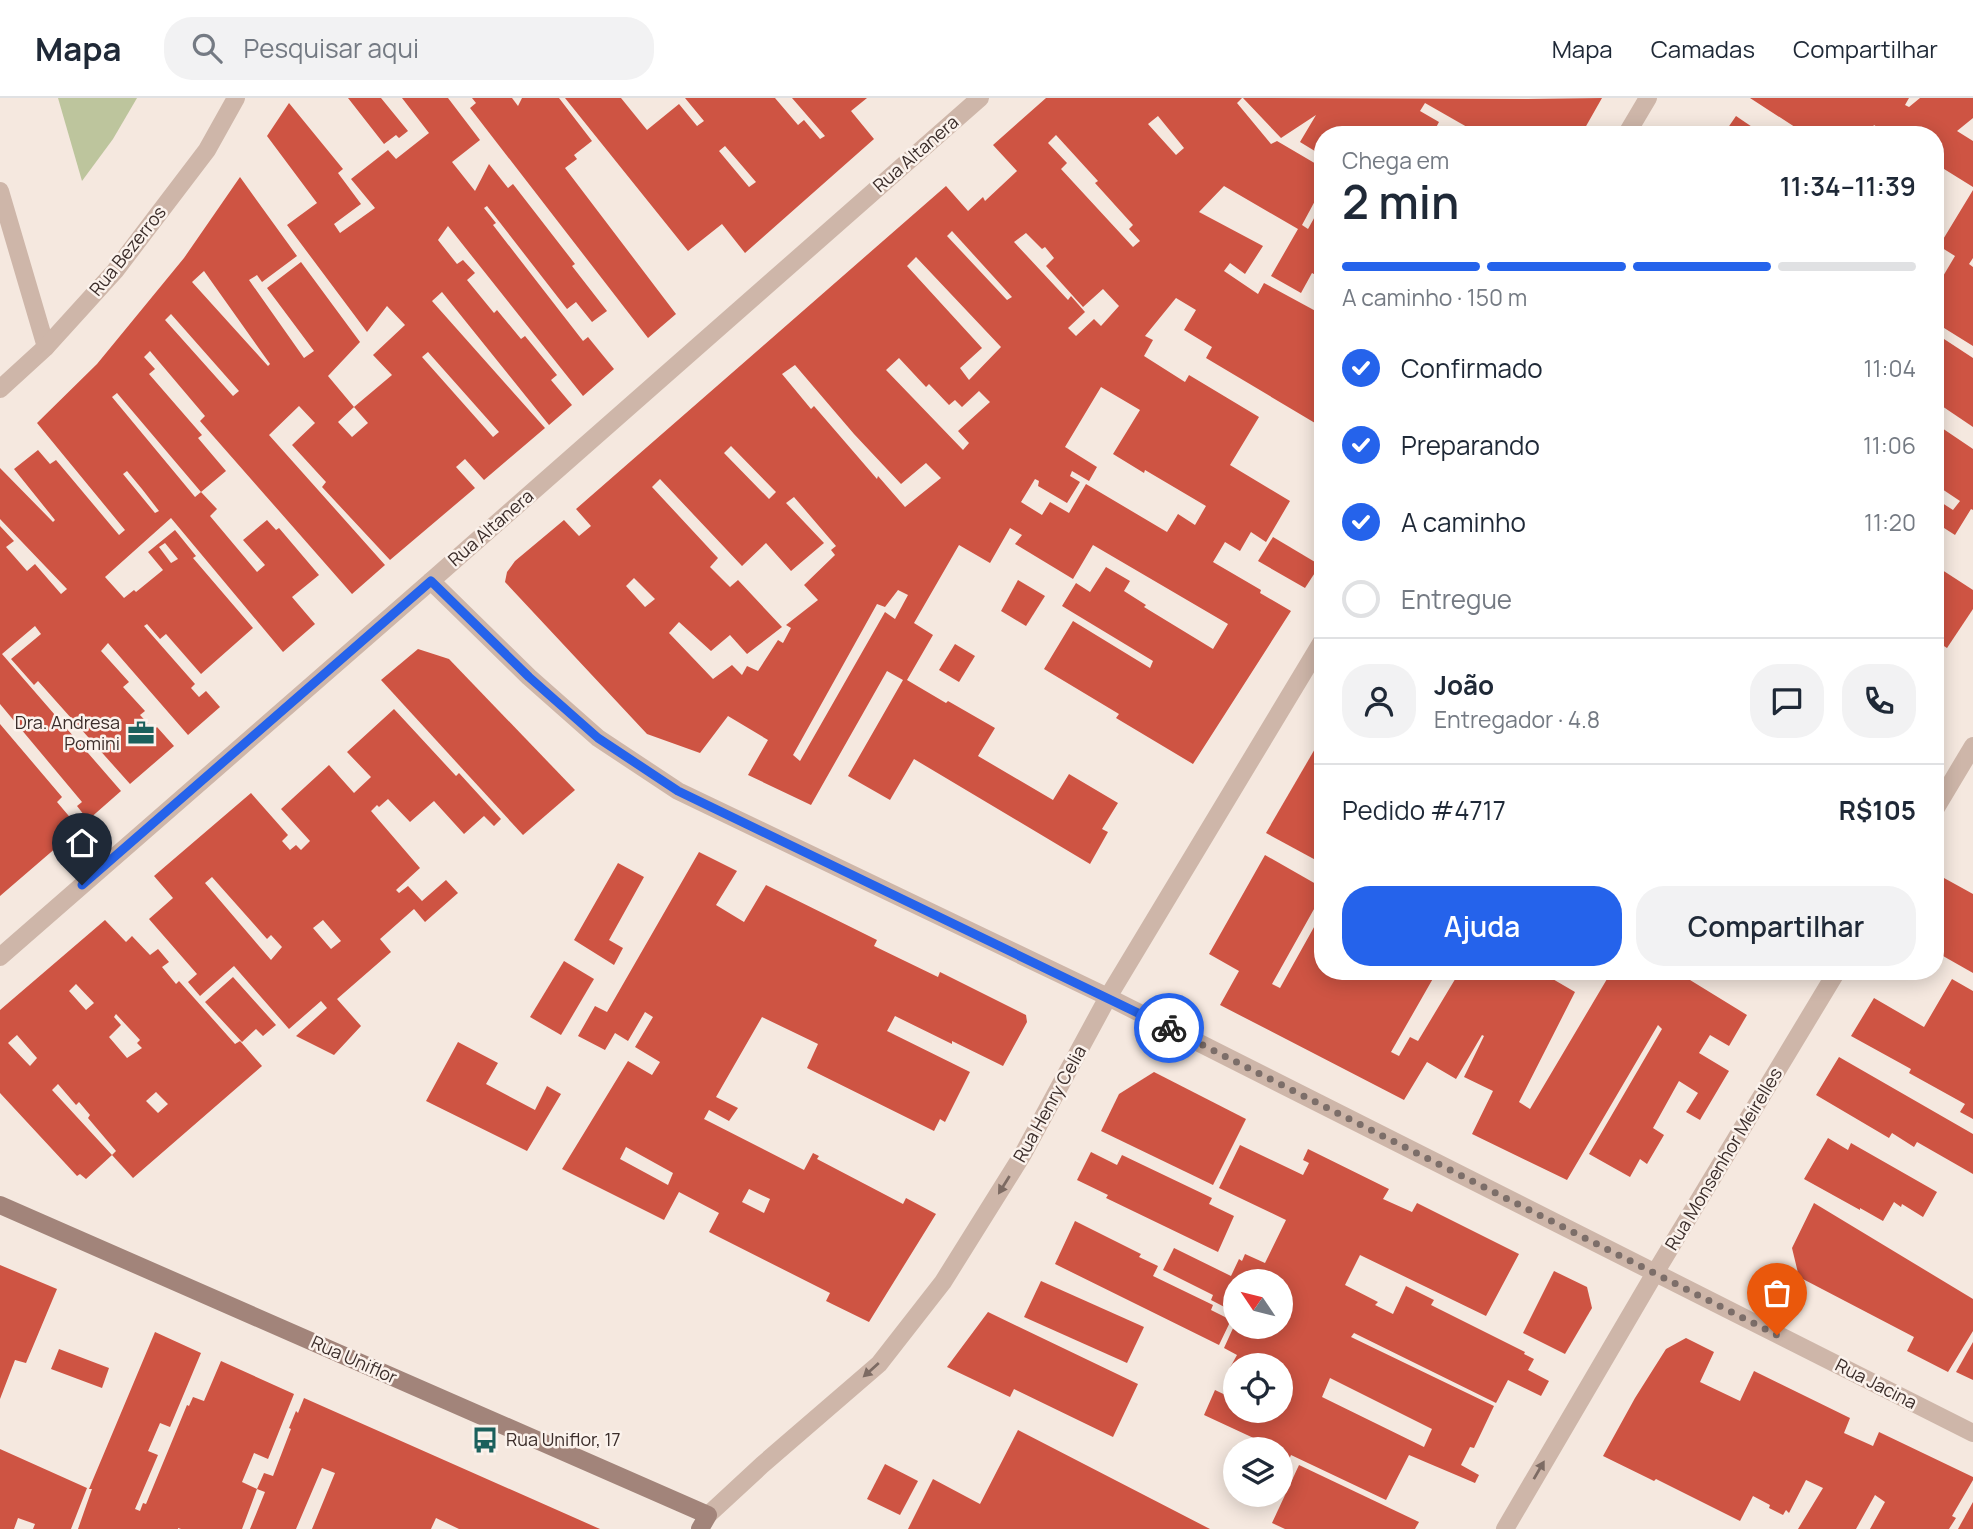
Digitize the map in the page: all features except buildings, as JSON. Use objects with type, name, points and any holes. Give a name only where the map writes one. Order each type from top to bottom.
[{"type":"main road","name":"Rua Uniflor","points":[[0,1205],[704,1522]]},
{"type":"street","name":"Rua Bezerros","points":[[0,389],[46,347],[115,271],[207,150],[236,98]]},
{"type":"street","name":"Rua Altanera","points":[[0,957],[980,98]]},
{"type":"street","points":[[1631,126],[1648,98]]},
{"type":"street","points":[[0,191],[46,347]]},
{"type":"street","name":"Rua Jacina","points":[[431,581],[529,677],[598,738],[678,791],[1108,997],[1973,1433]]},
{"type":"street","name":"Rua Henry Celia","points":[[704,1522],[762,1465],[879,1364],[943,1282],[1023,1154],[1108,997],[1314,655]]},
{"type":"street","points":[[1944,795],[1973,746]]},
{"type":"street","name":"Rua Monsenhor Meirelles","points":[[1504,1529],[1832,980]]},
{"type":"green space","points":[[58,98],[137,98],[113,139],[82,181]]},
{"type":"way so far","points":[[1169,1028],[1777,1335]]},
{"type":"place","name":"Dra. Andresa Pomini","points":[[141,733]]},
{"type":"place","name":"Rua Uniflor, 17","points":[[485,1440]]},
{"type":"route","points":[[82,885],[431,581],[529,677],[598,738],[678,791],[1169,1028]]}]
